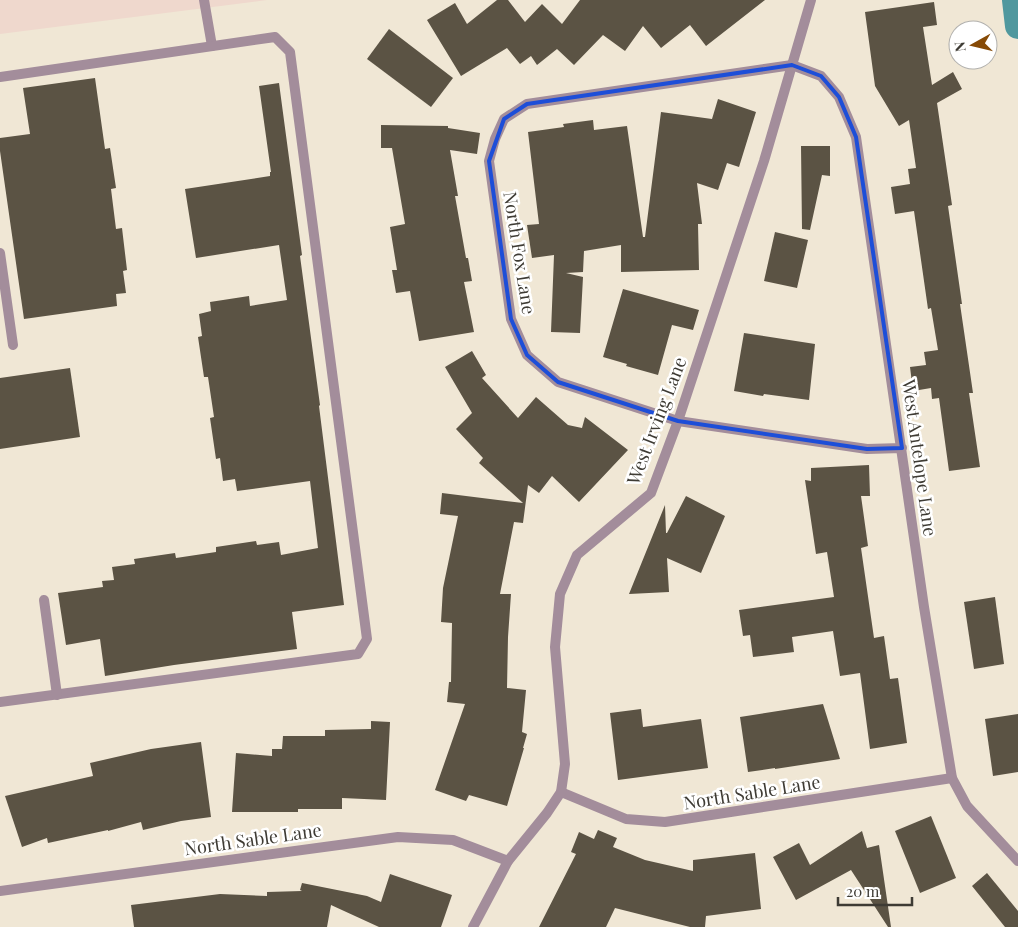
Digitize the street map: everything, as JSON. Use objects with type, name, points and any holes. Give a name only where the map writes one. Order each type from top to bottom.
[{"type":"street","points":[[204,0],[212,46]]},
{"type":"street","name":"West Irving Lane","points":[[473,927],[508,861],[547,813],[561,792],[565,764],[555,647],[560,594],[577,556],[651,494],[678,421],[761,170],[812,0]]},
{"type":"street","points":[[0,77],[275,37],[290,52],[367,639],[358,654],[0,702]]},
{"type":"street","name":"North Fox Lane","points":[[792,66],[527,104],[504,119],[495,139],[489,161],[510,319],[527,355],[558,382],[678,421],[867,449],[902,448]]},
{"type":"street","name":"West Antelope Lane","points":[[792,66],[821,76],[839,98],[856,137],[924,607],[952,778],[967,806],[1018,861]]},
{"type":"street","points":[[0,253],[13,345]]},
{"type":"street","points":[[44,600],[57,694]]},
{"type":"street","name":"North Sable Lane","points":[[561,792],[626,819],[665,822],[952,778]]},
{"type":"street","name":"North Sable Lane","points":[[0,891],[398,837],[453,840],[508,861]]},
{"type":"highlighted area","points":[[792,65],[821,76],[839,97],[856,137],[902,448],[867,449],[678,421],[558,382],[527,355],[511,319],[489,161],[504,119],[527,104]]},
{"type":"shaded area","points":[[0,0],[267,0],[0,34]]},
{"type":"building","points":[[497,0],[508,0],[525,22],[542,4],[562,24],[580,0],[765,0],[706,46],[690,25],[661,48],[643,26],[625,51],[603,35],[574,65],[557,49],[537,65],[531,56],[520,64],[507,48],[461,76],[427,20],[455,3],[467,24]]},
{"type":"building","points":[[934,2],[937,25],[923,27],[932,85],[953,72],[962,89],[937,103],[952,205],[948,206],[973,393],[969,393],[980,467],[949,471],[939,398],[932,399],[931,388],[913,391],[910,367],[926,365],[924,352],[938,350],[931,308],[928,309],[914,211],[895,214],[891,187],[910,184],[908,169],[916,168],[909,120],[899,126],[875,86],[865,12]]},
{"type":"building","points":[[389,29],[453,78],[431,107],[367,59]]},
{"type":"building","points":[[95,78],[105,149],[110,148],[116,188],[111,189],[116,229],[122,228],[127,270],[123,271],[126,293],[116,294],[117,306],[24,319],[0,151],[0,138],[30,134],[23,88]]},
{"type":"building","points":[[279,83],[302,255],[300,256],[344,605],[292,612],[297,649],[105,676],[100,639],[66,645],[58,593],[103,587],[102,581],[114,580],[112,567],[135,564],[134,559],[175,553],[176,558],[216,552],[216,547],[256,541],[257,545],[279,542],[281,555],[318,548],[310,481],[237,491],[235,479],[223,481],[220,458],[216,459],[210,418],[214,417],[208,377],[204,377],[198,337],[202,336],[199,314],[211,311],[210,302],[249,296],[250,306],[287,300],[279,245],[196,258],[185,189],[270,176],[259,86]]},
{"type":"building","points":[[718,99],[756,112],[739,167],[727,163],[718,190],[697,183],[702,224],[698,224],[699,270],[621,272],[621,245],[584,251],[583,272],[566,273],[583,277],[580,333],[551,332],[554,255],[532,258],[527,225],[539,224],[528,132],[564,127],[563,124],[593,120],[594,130],[627,126],[643,237],[645,237],[661,112],[712,119]]},
{"type":"building","points":[[381,125],[448,126],[448,128],[480,133],[477,154],[450,150],[458,196],[455,196],[472,281],[464,282],[474,332],[419,341],[410,291],[396,293],[392,270],[397,270],[390,227],[405,224],[392,148],[381,148]]},
{"type":"building","points":[[801,146],[830,146],[830,176],[822,175],[810,230],[802,229]]},
{"type":"building","points":[[775,232],[808,240],[797,288],[764,281]]},
{"type":"building","points":[[623,289],[699,310],[693,330],[672,325],[658,375],[603,357]]},
{"type":"building","points":[[744,333],[815,344],[809,400],[764,394],[763,396],[734,391]]},
{"type":"building","points":[[472,351],[486,375],[482,378],[518,418],[536,397],[568,425],[582,428],[585,417],[628,450],[579,502],[552,476],[539,493],[528,485],[523,523],[514,522],[500,594],[511,594],[507,688],[526,690],[522,732],[527,734],[507,806],[469,795],[466,801],[435,790],[465,704],[447,702],[449,682],[451,682],[452,623],[441,622],[443,588],[458,516],[440,514],[442,493],[523,503],[479,463],[483,458],[456,429],[472,413],[445,367]]},
{"type":"building","points":[[70,368],[80,437],[0,449],[0,378]]},
{"type":"building","points":[[869,465],[870,496],[861,496],[868,546],[861,548],[874,638],[884,636],[890,679],[898,678],[907,743],[870,749],[860,673],[840,676],[833,631],[792,637],[794,652],[753,657],[750,635],[743,636],[739,610],[834,597],[827,552],[816,554],[805,480],[811,481],[811,468]]},
{"type":"building","points":[[686,496],[725,516],[701,573],[667,558],[669,592],[629,594],[665,505],[667,533]]},
{"type":"building","points":[[995,597],[1004,664],[974,669],[964,602]]},
{"type":"building","points":[[823,704],[840,759],[748,772],[740,717]]},
{"type":"building","points":[[641,709],[643,727],[701,719],[708,768],[618,780],[610,713]]},
{"type":"building","points":[[1018,714],[1018,772],[993,776],[985,719]]},
{"type":"building","points":[[371,721],[390,722],[386,800],[342,798],[342,809],[298,809],[298,812],[232,812],[236,753],[272,756],[272,749],[282,749],[283,736],[325,736],[325,730],[371,729]]},
{"type":"building","points":[[201,742],[211,817],[181,821],[143,830],[141,822],[108,831],[48,843],[47,838],[22,847],[5,796],[93,776],[90,763],[151,749]]},
{"type":"building","points":[[931,816],[956,878],[920,893],[895,831]]},
{"type":"building","points":[[598,830],[617,838],[613,847],[645,860],[693,871],[693,860],[755,853],[761,909],[706,916],[705,927],[690,927],[615,908],[606,927],[539,927],[576,854],[571,852],[579,832],[594,839]]},
{"type":"building","points":[[862,831],[867,848],[879,845],[891,927],[888,927],[851,870],[796,900],[773,857],[799,843],[810,865]]},
{"type":"building","points":[[987,873],[1018,911],[1018,927],[1005,927],[972,886]]},
{"type":"building","points":[[390,874],[452,895],[441,927],[379,927],[331,905],[327,927],[134,927],[131,905],[220,894],[267,896],[267,892],[302,891],[300,890],[302,883],[367,896],[381,902]]},
{"type":"waterway","points":[[1015,0],[1018,26]]}]
